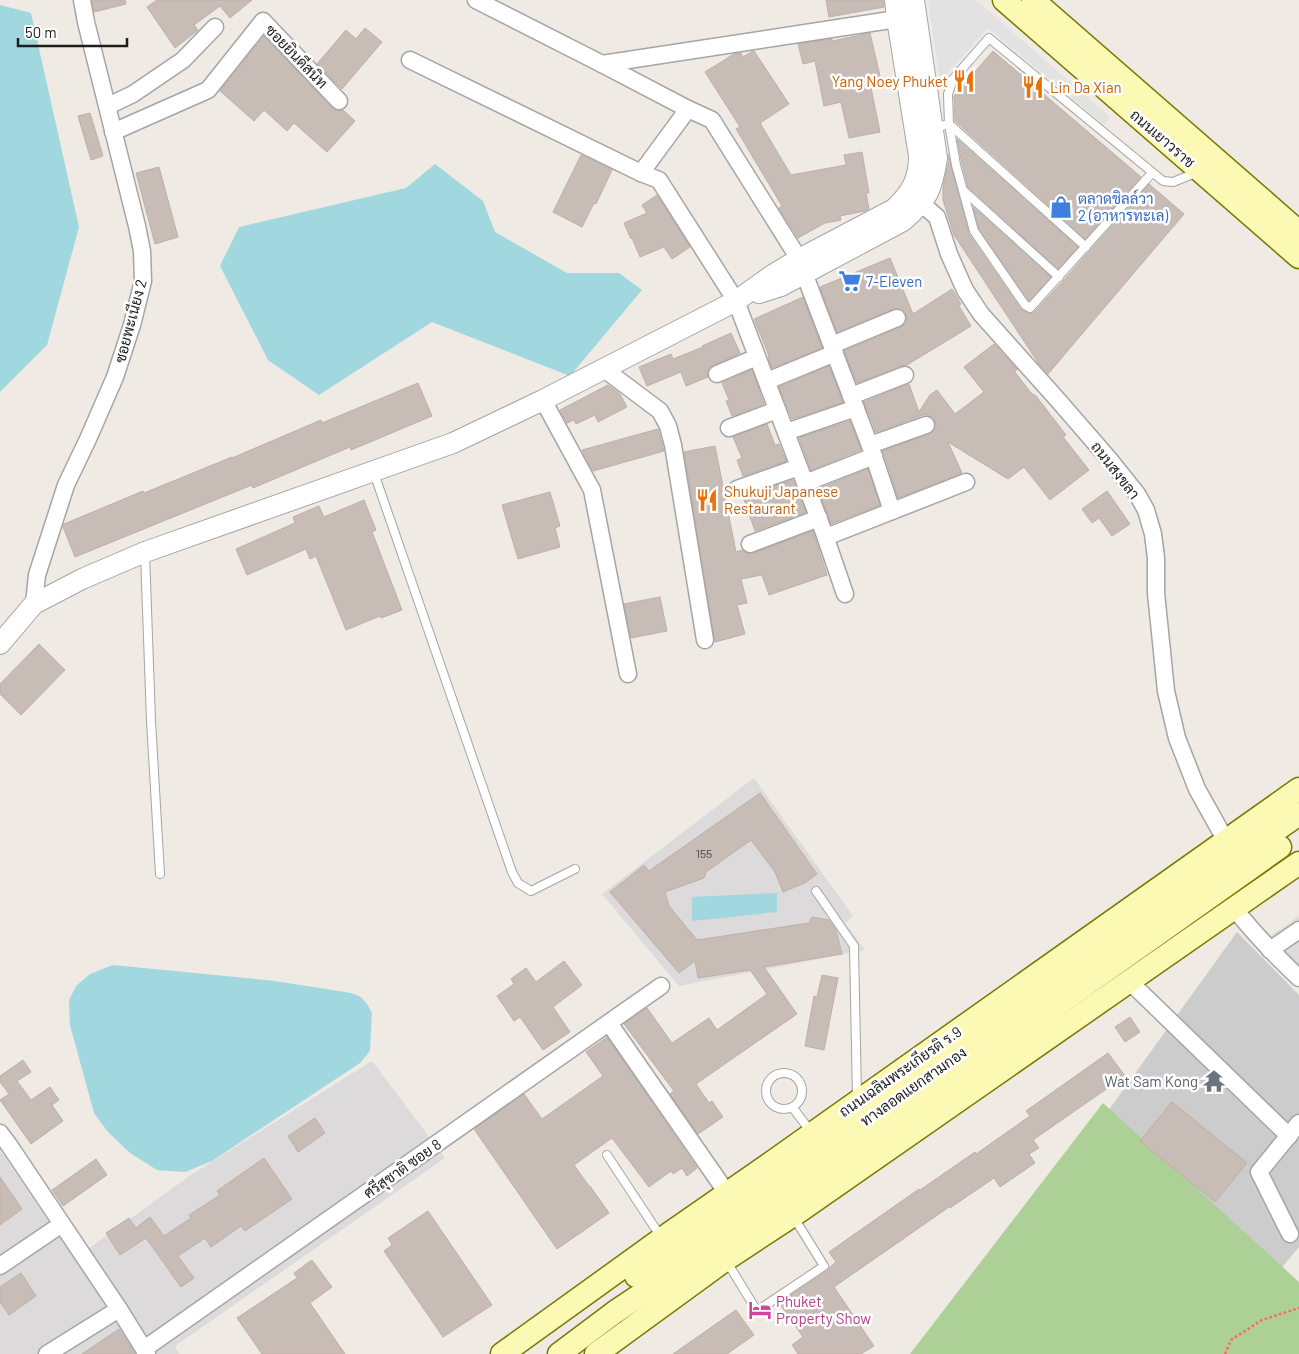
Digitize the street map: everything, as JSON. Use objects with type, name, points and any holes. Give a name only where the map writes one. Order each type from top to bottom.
[{"type":"main road","name":"ถนนเยาวราช","points":[[1004,0],[1299,257]]},
{"type":"main road","name":"ถนนเยาวราช","points":[[1033,0],[1299,232]]},
{"type":"main road","name":"ถนนเฉลิมพระเกียรติ ร.9","points":[[502,1354],[662,1238],[1299,789]]},
{"type":"main road","name":"ทางลอดแยกสามกอง","points":[[524,1354],[604,1297],[780,1179],[1299,814]]},
{"type":"main road","name":"ทางลอดแยกสามกอง","points":[[559,1354],[615,1312],[791,1194],[1299,833]]},
{"type":"main road","points":[[596,1354],[726,1260],[793,1216],[1299,863]]},
{"type":"main road","points":[[516,1354],[589,1291]]},
{"type":"main road","points":[[588,1354],[621,1336]]},
{"type":"street","name":"ซอยพะเนียง 2","points":[[34,604],[38,575],[66,485],[115,377],[132,325],[143,281],[142,251],[82,0]]},
{"type":"street","points":[[476,0],[712,120],[801,266],[872,451],[892,511]]},
{"type":"street","points":[[0,644],[34,604],[82,579],[145,552],[453,442],[543,400],[736,301],[774,274],[801,266],[903,221],[916,210],[928,195],[934,178],[940,126],[938,97],[914,0]]},
{"type":"street","points":[[602,64],[896,10],[919,156],[919,170],[914,186],[894,209],[801,266]]},
{"type":"street","name":"ซอยยินดีสนิท","points":[[113,132],[208,90],[263,21],[339,101]]},
{"type":"street","points":[[108,106],[133,94],[183,60],[216,27]]},
{"type":"street","points":[[410,60],[658,180],[736,301],[826,536],[845,594]]},
{"type":"street","points":[[641,173],[688,109]]},
{"type":"street","name":"ถนนสงขลา","points":[[921,203],[937,216],[949,254],[965,290],[980,314],[1109,459],[1137,494],[1146,510],[1153,534],[1155,550],[1156,594],[1166,692],[1177,738],[1197,789],[1226,841]]},
{"type":"street","points":[[766,381],[897,318]]},
{"type":"street","points":[[717,374],[757,357]]},
{"type":"street","points":[[604,369],[660,411],[668,426],[674,445],[705,640]]},
{"type":"street","points":[[786,432],[853,402],[905,375]]},
{"type":"street","points":[[543,400],[592,490],[628,674]]},
{"type":"street","points":[[729,428],[777,410]]},
{"type":"street","points":[[805,483],[926,425]]},
{"type":"street","points":[[737,489],[799,468]]},
{"type":"street","points":[[826,536],[966,482]]},
{"type":"street","points":[[750,544],[819,518]]},
{"type":"street","points":[[1235,909],[1270,950],[1299,978]]},
{"type":"street","points":[[1270,950],[1299,930]]},
{"type":"street","points":[[1130,982],[1294,1130],[1259,1172],[1290,1234]]},
{"type":"street","name":"ศรีสุชาติ ซอย 8","points":[[145,1352],[662,986]]},
{"type":"street","points":[[609,1023],[727,1193]]},
{"type":"street","points":[[3,1143],[62,1224],[119,1309],[145,1352]]},
{"type":"street","points":[[0,1266],[62,1224]]},
{"type":"street","points":[[47,1354],[119,1309]]},
{"type":"lane","points":[[938,97],[989,38],[1163,182],[1173,182],[1201,171]]},
{"type":"lane","points":[[940,126],[956,166],[974,231],[1025,305],[1030,308],[1152,173]]},
{"type":"lane","points":[[940,126],[1086,247]]},
{"type":"lane","points":[[962,190],[1059,277]]},
{"type":"lane","points":[[373,471],[512,872],[518,883],[532,890],[575,869]]},
{"type":"lane","points":[[145,552],[151,721],[160,874]]},
{"type":"lane","points":[[816,891],[854,946],[857,1102]]},
{"type":"lane","points":[[786,1073],[797,1078],[803,1088],[801,1099],[793,1108],[784,1110],[775,1107],[768,1100],[766,1091],[768,1082],[775,1075],[786,1073]]},
{"type":"lane","points":[[793,1108],[812,1134]]},
{"type":"lane","points":[[607,1155],[662,1238]]},
{"type":"lane","points":[[726,1260],[757,1311],[824,1266],[793,1216]]},
{"type":"path","points":[[1225,1354],[1231,1340],[1262,1320],[1299,1308]]},
{"type":"shaded area","points":[[928,0],[976,0],[1110,117],[1104,125],[988,28],[940,82]]},
{"type":"shaded area","points":[[754,778],[853,916],[845,923],[865,950],[679,986],[602,894]]},
{"type":"shaded area","points":[[1299,916],[1299,970],[1268,938]]},
{"type":"shaded area","name":"Wat Sam Kong","points":[[1237,932],[1299,995],[1299,1247],[1227,1333],[1067,1168]]},
{"type":"shaded area","points":[[372,1061],[445,1158],[175,1346],[179,1354],[0,1354],[0,1150],[74,1259],[191,1175]]},
{"type":"green space","points":[[1103,1103],[1299,1282],[1299,1354],[910,1354]]},
{"type":"water","points":[[0,5],[31,13],[79,227],[47,345],[0,392]]},
{"type":"water","points":[[435,164],[483,201],[495,232],[567,273],[619,273],[642,290],[570,376],[432,322],[319,395],[268,360],[220,266],[239,227],[406,188]]},
{"type":"water","points":[[777,893],[777,912],[692,921],[692,897]]},
{"type":"water","points":[[113,965],[275,981],[351,993],[361,997],[372,1013],[370,1051],[360,1063],[212,1161],[185,1172],[157,1170],[130,1153],[108,1132],[94,1113],[70,1025],[69,1000],[76,986],[90,974]]},
{"type":"building","points":[[92,0],[125,0],[126,4],[94,12]]},
{"type":"building","points":[[157,0],[252,0],[230,18],[220,6],[194,25],[198,30],[175,48],[147,7]]},
{"type":"building","points":[[826,0],[883,0],[884,7],[829,17]]},
{"type":"building","points":[[365,28],[382,42],[342,89],[317,64],[346,30],[356,39]]},
{"type":"building","points":[[870,33],[880,76],[869,78],[880,132],[849,138],[841,102],[824,106],[815,61],[803,64],[798,44],[832,39],[832,41]]},
{"type":"building","points":[[264,36],[332,108],[337,111],[343,110],[355,121],[327,152],[294,123],[287,131],[264,110],[254,121],[220,91]]},
{"type":"building","points":[[753,51],[789,104],[760,123],[791,175],[846,165],[844,155],[862,152],[869,193],[866,193],[869,209],[840,216],[841,220],[825,223],[798,238],[779,208],[782,206],[736,129],[740,127],[705,72],[734,54],[741,53],[743,57]]},
{"type":"building","points":[[993,51],[1141,177],[1085,239],[955,121],[954,96]]},
{"type":"building","points":[[90,113],[103,156],[91,160],[78,116]]},
{"type":"building","points":[[957,139],[1078,247],[1058,269],[968,187]]},
{"type":"building","points":[[948,154],[969,234],[1020,308],[1029,314],[1034,312],[1063,281],[1149,184],[1184,214],[1048,374],[1039,364],[954,235],[943,200],[943,186],[949,160]]},
{"type":"building","points":[[581,155],[612,170],[596,204],[594,203],[582,227],[553,212]]},
{"type":"building","points":[[159,167],[178,237],[155,244],[136,173]]},
{"type":"building","points":[[657,195],[690,247],[672,259],[664,247],[640,257],[624,223],[647,213],[642,205]]},
{"type":"building","points":[[973,207],[1051,277],[1029,301],[979,229]]},
{"type":"building","points":[[890,258],[913,314],[952,289],[961,304],[959,306],[971,326],[907,365],[857,383],[844,351],[901,327],[907,320],[906,315],[899,308],[894,309],[837,332],[820,287]]},
{"type":"building","points":[[803,297],[822,348],[772,368],[754,319]]},
{"type":"building","points":[[731,333],[740,353],[709,368],[707,372],[708,377],[686,386],[681,372],[647,386],[639,367],[671,354],[673,359]]},
{"type":"building","points":[[994,344],[1017,369],[1015,372],[1066,435],[1063,437],[1089,470],[1050,500],[1024,467],[1008,479],[948,442],[962,473],[898,498],[883,451],[930,434],[936,427],[935,421],[928,415],[923,415],[876,432],[864,402],[909,384],[919,412],[930,395],[937,390],[955,414],[984,392],[964,367]]},
{"type":"building","points":[[829,366],[843,402],[792,419],[779,387]]},
{"type":"building","points":[[752,370],[764,404],[732,416],[726,401],[729,400],[722,383]]},
{"type":"building","points":[[418,383],[432,416],[351,450],[350,447],[253,488],[252,485],[75,557],[63,527],[64,524],[143,491],[144,493],[232,458],[321,420],[322,423]]},
{"type":"building","points":[[608,385],[620,394],[627,407],[598,422],[595,415],[576,424],[574,420],[567,423],[560,410]]},
{"type":"building","points":[[850,421],[861,450],[811,470],[799,438]]},
{"type":"building","points":[[767,424],[775,445],[779,444],[786,461],[743,476],[737,460],[742,458],[733,437]]},
{"type":"building","points":[[658,429],[664,451],[593,471],[582,450]]},
{"type":"building","points":[[715,446],[736,552],[742,550],[748,554],[754,553],[813,531],[827,575],[769,595],[762,575],[741,579],[747,603],[737,605],[745,634],[715,642],[684,452]]},
{"type":"building","points":[[868,469],[880,505],[831,524],[818,489]]},
{"type":"building","points":[[793,480],[806,512],[755,531],[743,497]]},
{"type":"building","points":[[1107,491],[1130,524],[1112,536],[1099,518],[1092,523],[1082,509]]},
{"type":"building","points":[[550,492],[560,526],[555,528],[560,547],[518,559],[502,505]]},
{"type":"building","points":[[364,500],[376,530],[372,532],[402,610],[381,618],[380,616],[346,630],[316,556],[310,559],[306,549],[247,575],[236,549],[295,523],[293,517],[319,506],[324,517]]},
{"type":"building","points":[[660,597],[667,631],[631,638],[624,604]]},
{"type":"building","points":[[39,644],[65,670],[21,715],[0,694],[0,684]]},
{"type":"building","points":[[760,793],[817,874],[805,883],[783,892],[775,872],[751,840],[706,872],[704,878],[665,892],[669,906],[697,940],[809,923],[812,917],[829,920],[836,930],[842,954],[764,967],[797,1014],[696,1084],[709,1103],[712,1101],[723,1117],[698,1134],[670,1094],[674,1091],[624,1024],[647,1008],[672,1043],[709,1018],[717,1030],[767,994],[750,970],[698,978],[695,961],[679,973],[610,892],[644,865],[649,871]]},
{"type":"building","points":[[564,961],[582,985],[553,1007],[570,1032],[543,1050],[520,1017],[514,1021],[497,996],[514,984],[511,979],[526,968],[536,982]]},
{"type":"building","points":[[822,975],[838,978],[824,1050],[805,1046],[814,996],[817,997]]},
{"type":"building","points":[[1130,1017],[1140,1032],[1125,1042],[1115,1027]]},
{"type":"building","points":[[607,1037],[697,1168],[687,1176],[682,1168],[673,1174],[671,1171],[649,1187],[612,1138],[574,1165],[609,1213],[557,1249],[474,1129],[524,1094],[542,1119],[603,1076],[586,1052]]},
{"type":"building","points":[[1108,1053],[1125,1076],[1033,1140],[1039,1148],[1029,1154],[1035,1163],[1000,1187],[994,1178],[834,1287],[874,1346],[861,1354],[798,1354],[792,1345],[803,1337],[779,1303],[827,1271],[836,1262],[829,1252],[919,1189],[975,1152],[976,1154],[1030,1116],[1026,1111]]},
{"type":"building","points":[[23,1060],[31,1072],[17,1081],[31,1100],[50,1087],[59,1100],[52,1105],[63,1121],[31,1144],[0,1100],[9,1094],[0,1082],[0,1076]]},
{"type":"building","points":[[1172,1102],[1247,1163],[1215,1202],[1140,1141]]},
{"type":"building","points":[[315,1118],[325,1133],[298,1152],[288,1136]]},
{"type":"building","points":[[264,1158],[292,1199],[245,1231],[241,1226],[211,1247],[205,1238],[178,1256],[194,1278],[181,1287],[146,1238],[120,1255],[106,1233],[129,1218],[136,1228],[150,1217],[164,1236],[191,1218],[189,1215],[220,1195],[217,1191]]},
{"type":"building","points":[[96,1159],[107,1175],[63,1206],[52,1190]]},
{"type":"building","points":[[0,1177],[22,1209],[0,1225]]},
{"type":"building","points":[[428,1211],[492,1305],[443,1337],[384,1251],[392,1245],[388,1238]]},
{"type":"building","points":[[312,1260],[332,1287],[310,1303],[345,1354],[262,1354],[237,1318],[297,1278],[294,1273]]},
{"type":"building","points":[[21,1273],[36,1296],[9,1315],[0,1302],[0,1287]]},
{"type":"building","points":[[736,1310],[754,1335],[727,1354],[673,1354]]},
{"type":"building","points":[[119,1329],[135,1354],[82,1354]]},
{"type":"place","name":"Yang Noey Phuket","points":[[964,81]]},
{"type":"place","name":"Lin Da Xian","points":[[1033,87]]},
{"type":"place","name":"ตลาดชิลล์วา 2 (อาหารทะเล)","points":[[1061,207]]},
{"type":"place","name":"7-Eleven","points":[[850,281]]},
{"type":"place","name":"Shukuji Japanese Restaurant","points":[[707,500]]},
{"type":"place","name":"Wat Sam Kong","points":[[1214,1081]]},
{"type":"place","name":"Phuket Property Show","points":[[760,1310]]}]
